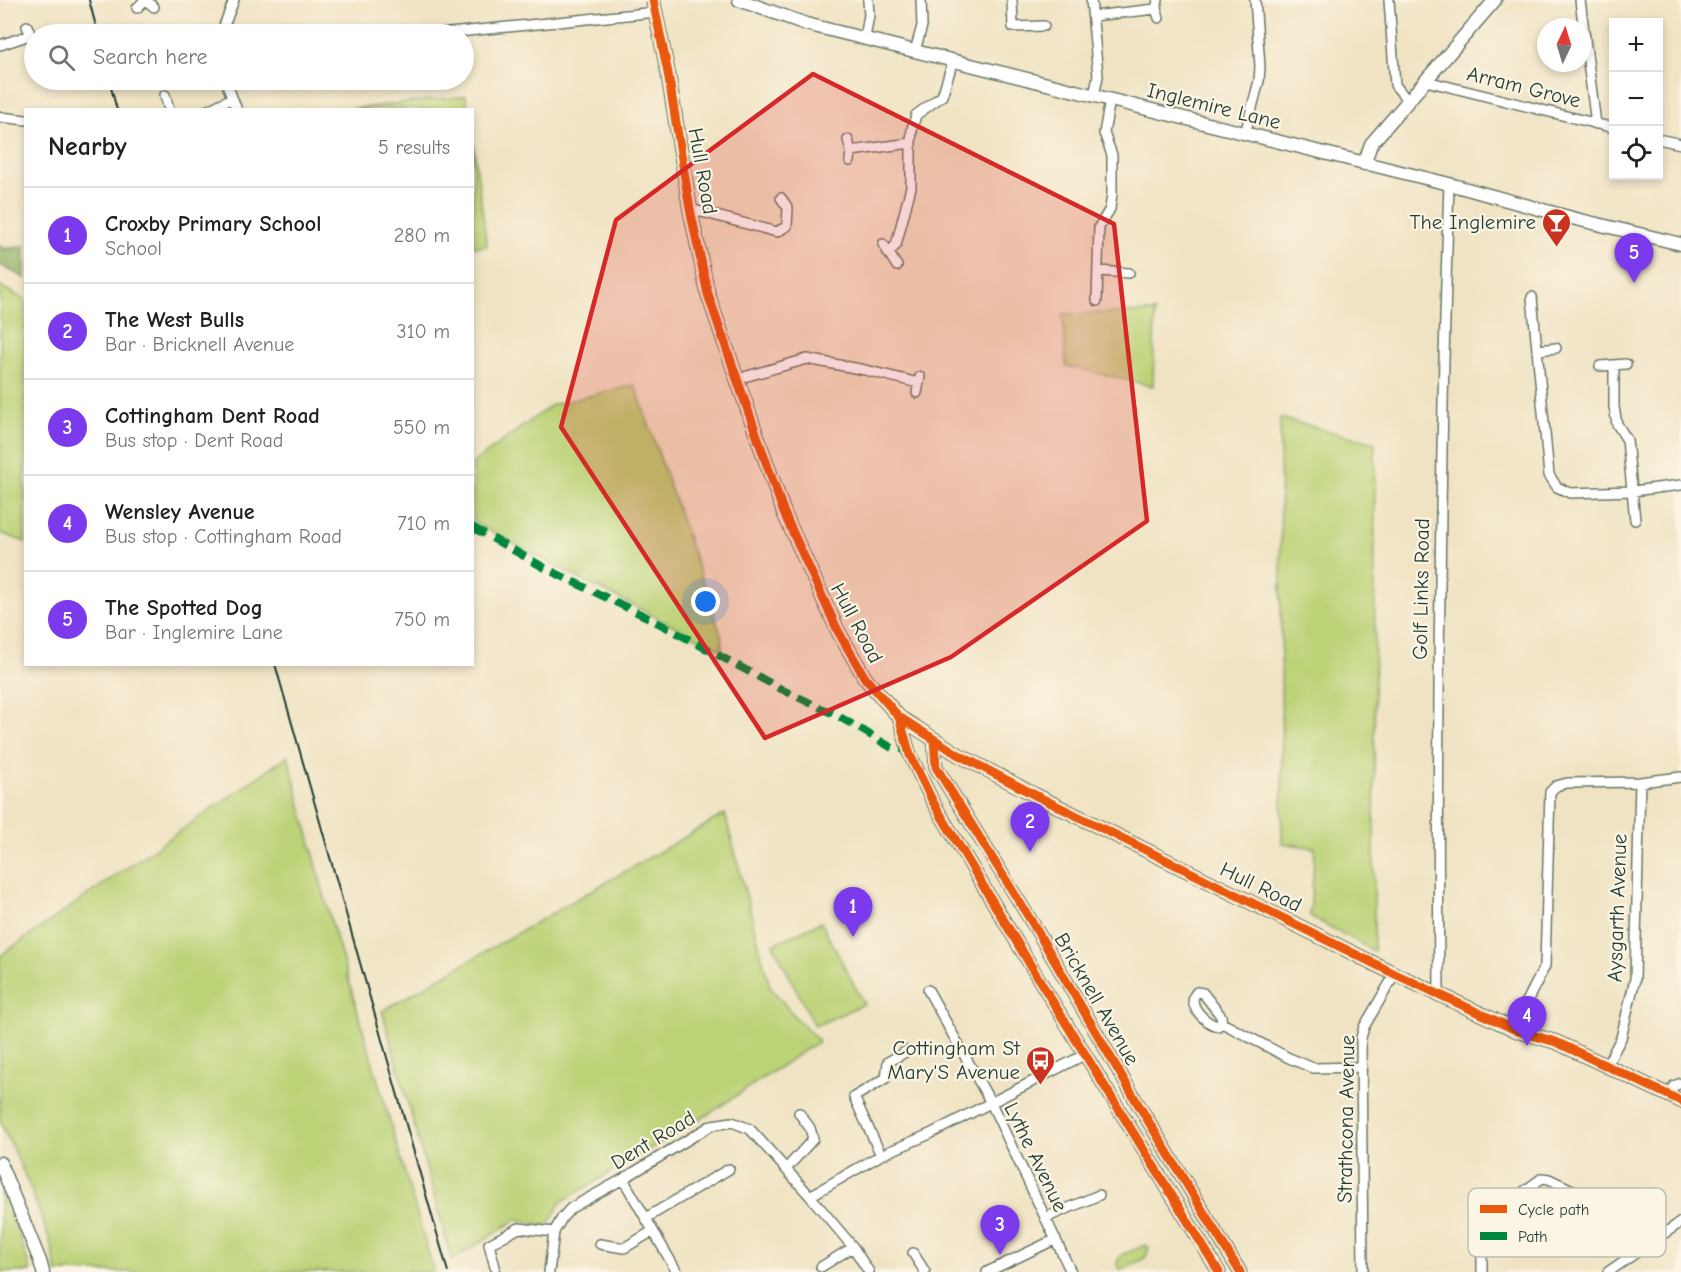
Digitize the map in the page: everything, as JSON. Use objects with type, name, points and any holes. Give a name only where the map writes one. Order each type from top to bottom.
[{"type":"main road","name":"Hull Road","points":[[655,6],[690,208],[708,294],[737,379],[784,513],[837,631],[865,678],[899,717],[934,740],[1044,800],[1395,974],[1518,1031],[1556,1042],[1681,1101]]},
{"type":"street","points":[[137,8],[145,0],[154,7]]},
{"type":"street","points":[[225,24],[234,0]]},
{"type":"street","name":"Inglemire Lane","points":[[739,0],[806,24],[1681,244]]},
{"type":"street","points":[[865,38],[869,15],[868,0]]},
{"type":"street","points":[[915,51],[922,26],[921,0]]},
{"type":"street","points":[[1012,0],[1013,27],[1044,26]]},
{"type":"street","points":[[1091,0],[1098,76],[1094,96]]},
{"type":"street","points":[[1245,135],[1259,81],[1255,0]]},
{"type":"street","points":[[1389,0],[1395,85],[1408,101]]},
{"type":"street","points":[[1580,0],[1596,124]]},
{"type":"street","points":[[1364,164],[1371,144],[1488,3]]},
{"type":"street","points":[[474,29],[655,6]]},
{"type":"street","points":[[1093,15],[1157,9]]},
{"type":"street","points":[[0,45],[24,37]]},
{"type":"street","points":[[897,266],[885,249],[896,245],[911,187],[912,129],[916,116],[942,96],[953,61]]},
{"type":"street","name":"Arram Grove","points":[[1425,81],[1609,127]]},
{"type":"street","points":[[230,90],[236,108]]},
{"type":"street","points":[[165,94],[168,108]]},
{"type":"street","points":[[212,108],[232,98]]},
{"type":"street","points":[[1097,302],[1099,227],[1110,209],[1112,194],[1112,155],[1104,133],[1110,100]]},
{"type":"street","points":[[0,117],[24,120]]},
{"type":"street","points":[[848,140],[851,151],[850,161]]},
{"type":"street","points":[[1663,140],[1681,144]]},
{"type":"street","points":[[851,151],[911,143]]},
{"type":"street","name":"Golf Links Road","points":[[1438,994],[1441,402],[1449,184]]},
{"type":"street","points":[[690,208],[777,232],[787,226],[788,208],[781,198]]},
{"type":"street","points":[[1098,271],[1129,273]]},
{"type":"street","points":[[1532,297],[1549,475],[1557,487],[1570,493],[1681,485]]},
{"type":"street","points":[[1538,350],[1556,348]]},
{"type":"street","points":[[737,379],[807,359],[865,370],[919,384]]},
{"type":"street","points":[[1600,366],[1626,364]]},
{"type":"street","points":[[1614,366],[1614,407],[1617,424],[1627,440],[1635,520]]},
{"type":"street","name":"Bricknell Avenue","points":[[899,717],[910,756],[933,802],[1219,1272]]},
{"type":"street","name":"Bricknell Avenue","points":[[934,740],[936,766],[1240,1272]]},
{"type":"street","points":[[1518,1031],[1522,1011],[1545,966],[1550,792],[1556,786],[1567,783],[1640,782],[1681,777]]},
{"type":"street","name":"Aysgarth Avenue","points":[[1606,1067],[1621,1038],[1635,979],[1640,782]]},
{"type":"street","name":"Strathcona Avenue","points":[[1364,1272],[1363,1029],[1395,974]]},
{"type":"street","name":"Lythe Avenue","points":[[922,1001],[930,993],[991,1103],[1071,1272]]},
{"type":"street","points":[[1222,1023],[1313,1068],[1362,1067]]},
{"type":"street","points":[[881,1155],[854,1097],[886,1078],[888,1062],[907,1051]]},
{"type":"street","points":[[810,1196],[881,1155],[930,1134],[1086,1054]]},
{"type":"street","points":[[1667,1096],[1674,1086],[1681,1083]]},
{"type":"street","points":[[786,1169],[813,1139],[810,1128],[799,1113]]},
{"type":"street","name":"Dent Road","points":[[549,1272],[554,1232],[562,1218],[572,1208],[712,1125],[732,1122],[750,1129],[853,1247],[869,1272]]},
{"type":"street","points":[[0,1163],[43,1272]]},
{"type":"street","points":[[646,1218],[729,1169]]},
{"type":"street","points":[[1528,1188],[1542,1178],[1568,1188]]},
{"type":"street","points":[[623,1179],[677,1272]]},
{"type":"street","points":[[1045,1218],[1100,1195]]},
{"type":"street","points":[[1666,1232],[1681,1222]]},
{"type":"street","points":[[495,1267],[489,1244],[519,1228],[554,1232]]},
{"type":"street","points":[[600,1244],[624,1248],[653,1231]]},
{"type":"street","points":[[987,1272],[1056,1239]]},
{"type":"street","points":[[820,1267],[853,1247]]},
{"type":"street","points":[[913,1253],[925,1272]]},
{"type":"street","points":[[1608,1272],[1630,1257]]},
{"type":"highlighted area","points":[[813,74],[1114,224],[1147,521],[951,657],[765,738],[561,427],[616,220]]},
{"type":"green space","points":[[466,96],[468,108],[358,108]]},
{"type":"green space","points":[[474,148],[487,246],[474,247]]},
{"type":"green space","points":[[0,246],[6,249],[24,246],[24,277],[0,265]]},
{"type":"green space","points":[[0,286],[24,299],[24,542],[0,533]]},
{"type":"green space","points":[[1155,312],[1153,386],[1066,366],[1063,314]]},
{"type":"green space","points":[[635,385],[722,638],[722,650],[474,523],[474,462],[552,405]]},
{"type":"green space","points":[[1280,418],[1375,443],[1374,951],[1310,916],[1315,848],[1282,843]]},
{"type":"green space","points":[[288,756],[330,917],[434,1272],[57,1272],[50,1241],[28,1182],[0,1121],[0,956]]},
{"type":"green space","points":[[725,814],[770,987],[819,1041],[707,1115],[561,1202],[547,1227],[517,1219],[452,1260],[382,1011]]},
{"type":"green space","points":[[821,922],[864,1004],[815,1026],[773,944]]},
{"type":"green space","points":[[0,1191],[17,1229],[31,1272],[0,1272]]},
{"type":"green space","points":[[1146,1245],[1149,1248],[1145,1258],[1123,1270],[1118,1268],[1117,1262],[1121,1255]]},
{"type":"railway","points":[[89,0],[95,24]]},
{"type":"railway","points":[[112,90],[116,108]]},
{"type":"railway","points":[[276,666],[448,1272]]},
{"type":"marked path","points":[[474,528],[545,568],[653,620],[783,690],[838,716],[894,749],[908,749]]},
{"type":"cycle path","points":[[653,0],[668,73],[690,209],[708,294],[737,379],[784,513],[838,631],[865,678],[899,717],[959,755],[1035,795],[1395,974],[1518,1031],[1556,1042],[1681,1101]]},
{"type":"cycle path","points":[[899,717],[910,755],[933,802],[1219,1272]]},
{"type":"cycle path","points":[[934,740],[936,767],[1033,924],[1240,1272]]},
{"type":"place","name":"The Inglemire","points":[[1557,248]]},
{"type":"place","name":"The Spotted Dog","points":[[1634,283]]},
{"type":"place","name":"The West Bulls","points":[[1030,852]]},
{"type":"place","name":"Croxby Primary School","points":[[853,937]]},
{"type":"place","name":"Wensley Avenue","points":[[1527,1046]]},
{"type":"place","name":"Cottingham St Mary'S Avenue","points":[[1041,1086]]},
{"type":"place","name":"Cottingham Dent Road","points":[[1000,1255]]}]
